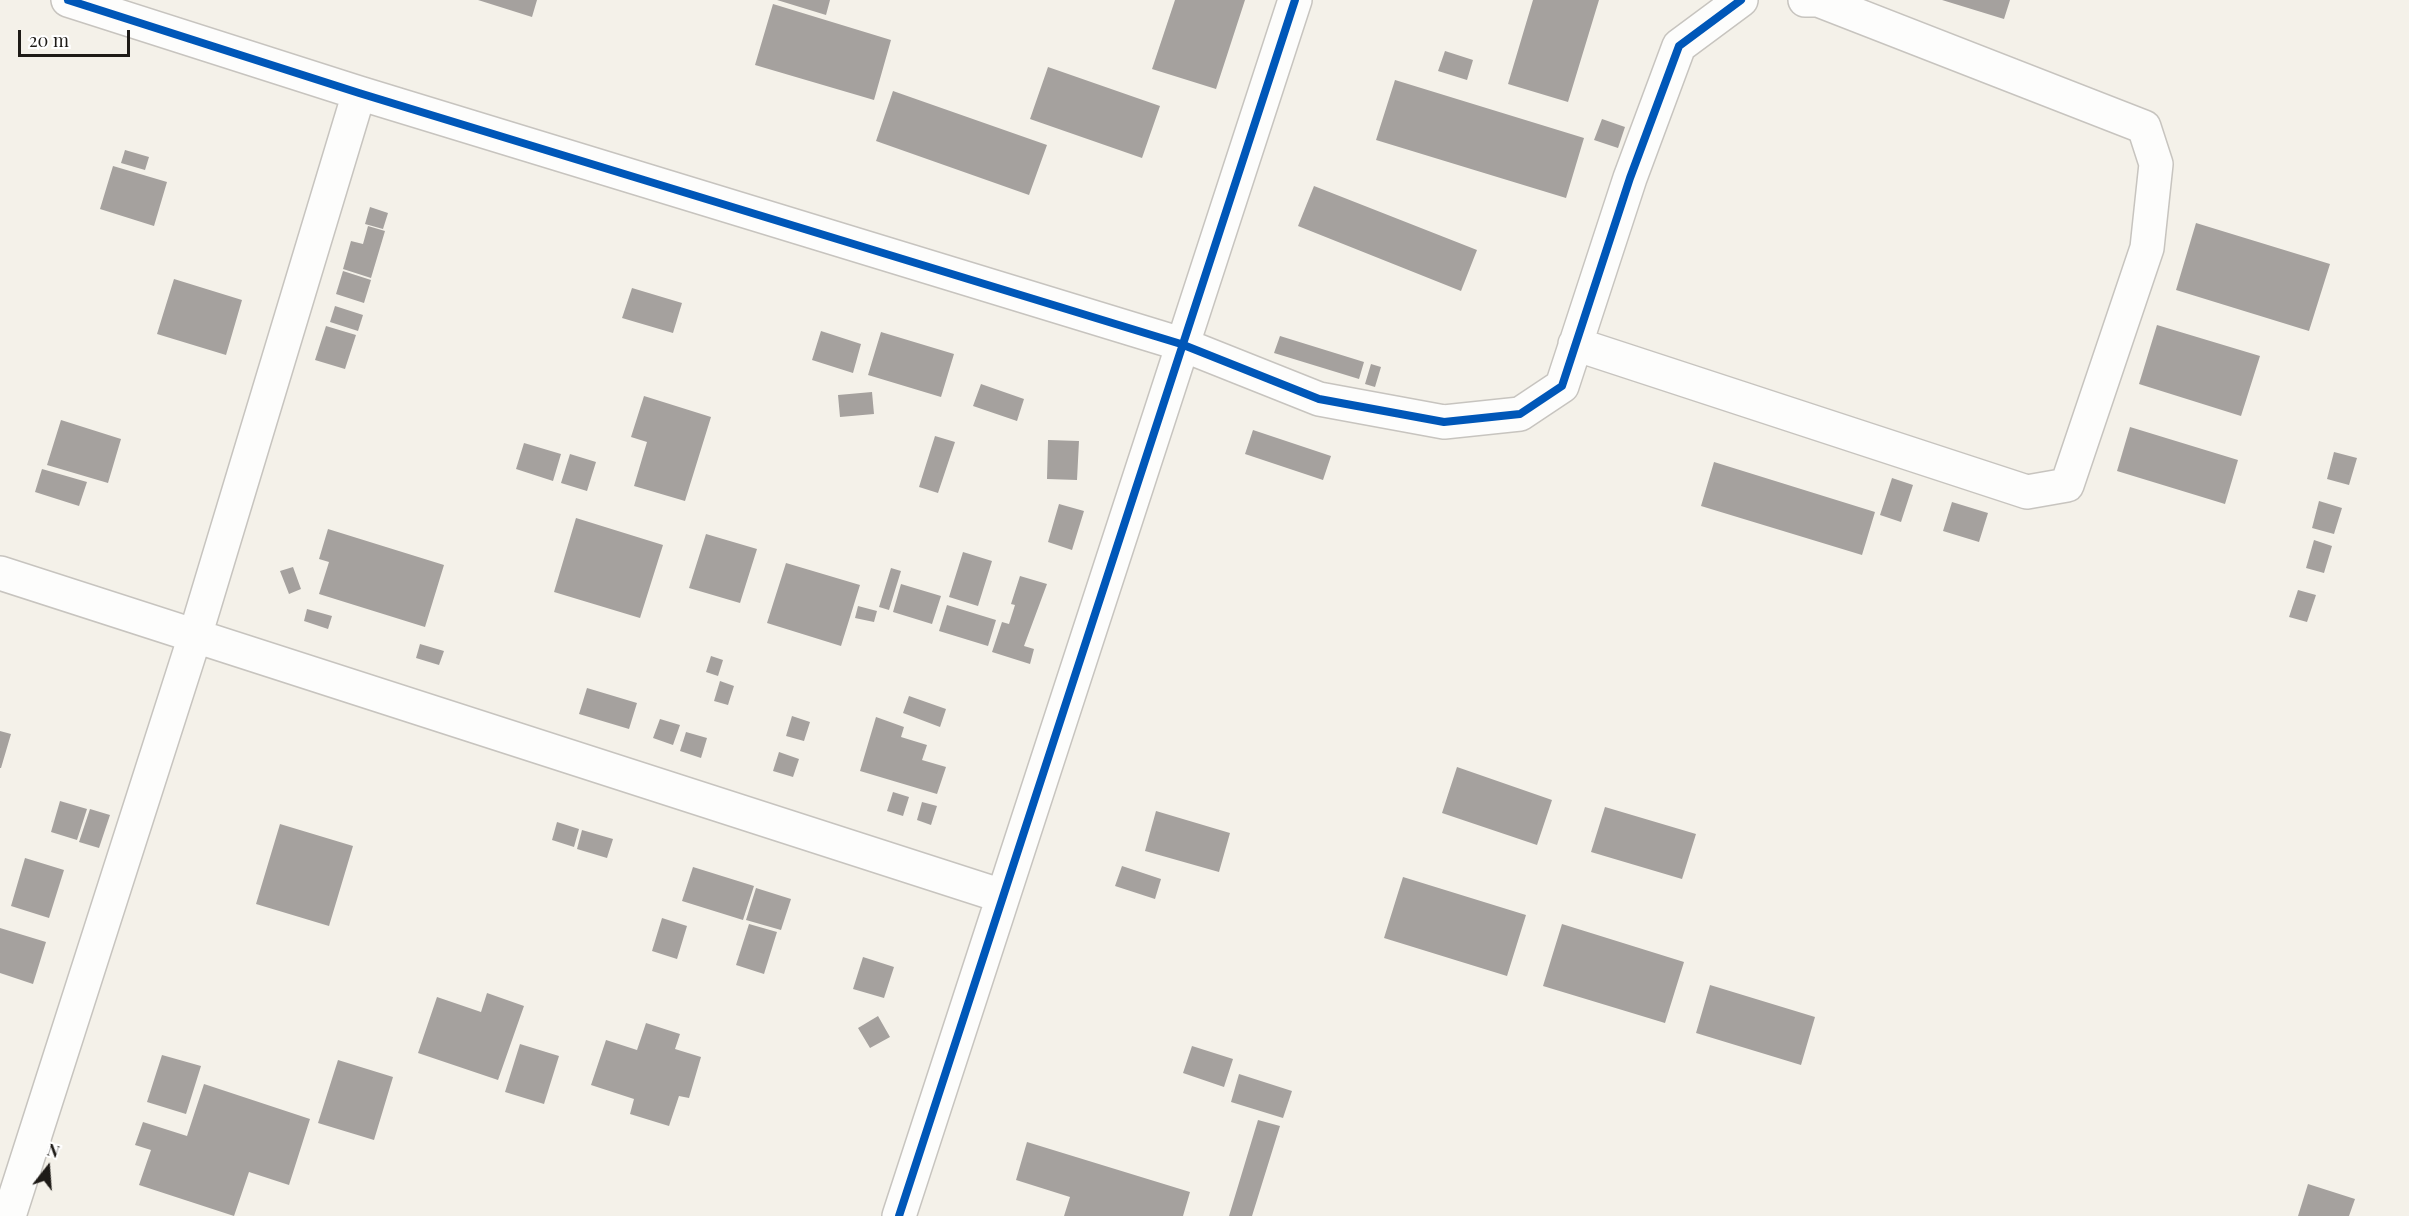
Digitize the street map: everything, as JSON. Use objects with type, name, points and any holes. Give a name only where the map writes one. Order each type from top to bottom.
[{"type":"street","points":[[68,0],[358,93],[1181,344],[1319,399],[1444,422],[1520,414],[1562,386],[1630,178],[1679,46],[1741,0]]},
{"type":"street","points":[[899,1216],[1181,344],[1295,0]]},
{"type":"street","points":[[1576,344],[2027,492],[2067,485],[2147,248],[2156,164],[2144,127],[1818,0],[1805,0]]},
{"type":"street","points":[[9,1216],[195,636],[358,93]]},
{"type":"street","points":[[0,573],[1002,896]]},
{"type":"building","points":[[478,0],[537,0],[532,17]]},
{"type":"building","points":[[777,0],[830,0],[826,15]]},
{"type":"building","points":[[1175,0],[1245,0],[1216,89],[1152,69]]},
{"type":"building","points":[[1533,0],[1599,0],[1568,102],[1508,84]]},
{"type":"building","points":[[1942,0],[2010,0],[2004,19]]},
{"type":"building","points":[[773,4],[891,40],[874,100],[755,65]]},
{"type":"building","points":[[1445,51],[1473,60],[1467,80],[1438,71]]},
{"type":"building","points":[[1048,67],[1160,106],[1142,158],[1030,119]]},
{"type":"building","points":[[1395,80],[1584,138],[1566,198],[1376,140]]},
{"type":"building","points":[[893,91],[1047,145],[1029,195],[876,141]]},
{"type":"building","points":[[1602,119],[1625,127],[1618,148],[1594,140]]},
{"type":"building","points":[[125,150],[149,157],[145,170],[121,163]]},
{"type":"building","points":[[113,166],[167,182],[154,226],[100,209]]},
{"type":"building","points":[[1314,186],[1477,250],[1461,291],[1298,226]]},
{"type":"building","points":[[370,207],[388,213],[383,229],[365,224]]},
{"type":"building","points":[[2196,223],[2330,264],[2309,331],[2176,290]]},
{"type":"building","points":[[368,226],[385,231],[371,278],[343,269],[351,241],[363,244]]},
{"type":"building","points":[[343,271],[371,280],[364,303],[336,294]]},
{"type":"building","points":[[174,279],[242,300],[226,355],[157,334]]},
{"type":"building","points":[[632,288],[682,303],[673,333],[622,318]]},
{"type":"building","points":[[335,306],[363,315],[358,331],[330,322]]},
{"type":"building","points":[[2157,325],[2260,356],[2241,416],[2139,384]]},
{"type":"building","points":[[326,326],[356,335],[345,369],[315,360]]},
{"type":"building","points":[[821,331],[861,344],[853,373],[812,360]]},
{"type":"building","points":[[881,332],[954,354],[941,397],[868,375]]},
{"type":"building","points":[[1280,336],[1364,362],[1359,379],[1274,353]]},
{"type":"building","points":[[1371,364],[1381,367],[1375,387],[1365,384]]},
{"type":"building","points":[[981,384],[1024,399],[1017,421],[973,406]]},
{"type":"building","points":[[872,392],[874,414],[840,417],[838,395]]},
{"type":"building","points":[[644,396],[711,417],[685,501],[634,486],[647,442],[631,437]]},
{"type":"building","points":[[61,420],[121,439],[108,483],[47,465]]},
{"type":"building","points":[[2130,427],[2238,460],[2225,504],[2117,471]]},
{"type":"building","points":[[1253,430],[1331,456],[1323,480],[1245,454]]},
{"type":"building","points":[[935,436],[955,442],[938,493],[919,487]]},
{"type":"building","points":[[1048,440],[1079,441],[1077,480],[1047,479]]},
{"type":"building","points":[[524,443],[561,454],[553,481],[516,469]]},
{"type":"building","points":[[2334,452],[2357,458],[2349,485],[2327,479]]},
{"type":"building","points":[[570,454],[596,462],[587,491],[561,483]]},
{"type":"building","points":[[1714,462],[1875,512],[1862,555],[1701,506]]},
{"type":"building","points":[[42,469],[87,482],[79,506],[35,492]]},
{"type":"building","points":[[1892,478],[1913,485],[1901,522],[1880,515]]},
{"type":"building","points":[[2319,501],[2342,508],[2334,534],[2312,528]]},
{"type":"building","points":[[1952,502],[1988,513],[1979,542],[1943,531]]},
{"type":"building","points":[[1059,504],[1084,511],[1072,550],[1048,542]]},
{"type":"building","points":[[576,518],[663,545],[640,618],[554,592]]},
{"type":"building","points":[[328,529],[444,565],[425,627],[319,594],[329,562],[319,559]]},
{"type":"building","points":[[706,534],[757,549],[740,603],[689,588]]},
{"type":"building","points":[[2314,540],[2332,546],[2324,573],[2306,568]]},
{"type":"building","points":[[963,552],[992,561],[978,606],[949,597]]},
{"type":"building","points":[[786,563],[860,585],[841,646],[767,623]]},
{"type":"building","points":[[293,567],[301,589],[289,594],[280,571]]},
{"type":"building","points":[[891,568],[901,571],[889,610],[879,607]]},
{"type":"building","points":[[1020,576],[1047,584],[1024,646],[1034,649],[1030,664],[992,652],[1002,622],[1009,624],[1015,605],[1011,604]]},
{"type":"building","points":[[901,584],[941,596],[932,624],[893,612]]},
{"type":"building","points":[[2298,590],[2316,595],[2307,622],[2289,617]]},
{"type":"building","points":[[947,605],[996,620],[988,646],[939,631]]},
{"type":"building","points":[[858,606],[877,611],[874,622],[855,618]]},
{"type":"building","points":[[307,609],[332,616],[328,629],[304,621]]},
{"type":"building","points":[[420,644],[444,651],[439,665],[416,658]]},
{"type":"building","points":[[711,656],[723,660],[718,676],[706,672]]},
{"type":"building","points":[[720,681],[734,686],[728,705],[714,701]]},
{"type":"building","points":[[587,688],[637,703],[629,729],[579,714]]},
{"type":"building","points":[[909,696],[946,709],[940,727],[903,713]]},
{"type":"building","points":[[792,716],[810,722],[804,741],[786,736]]},
{"type":"building","points":[[876,717],[904,727],[901,737],[927,745],[922,760],[946,767],[937,794],[860,771]]},
{"type":"building","points":[[660,719],[680,725],[673,745],[653,738]]},
{"type":"building","points":[[0,731],[11,734],[1,768],[0,768]]},
{"type":"building","points":[[686,732],[707,738],[701,758],[680,751]]},
{"type":"building","points":[[779,752],[799,759],[793,777],[773,771]]},
{"type":"building","points":[[1457,767],[1552,800],[1537,845],[1442,813]]},
{"type":"building","points":[[893,792],[909,797],[903,816],[887,811]]},
{"type":"building","points":[[60,801],[87,809],[77,840],[51,832]]},
{"type":"building","points":[[922,802],[937,806],[931,825],[917,820]]},
{"type":"building","points":[[1605,807],[1696,834],[1682,879],[1591,852]]},
{"type":"building","points":[[90,809],[110,815],[99,848],[79,842]]},
{"type":"building","points":[[1156,811],[1230,833],[1219,872],[1145,851]]},
{"type":"building","points":[[557,822],[579,829],[574,847],[552,840]]},
{"type":"building","points":[[280,824],[353,846],[329,926],[256,904]]},
{"type":"building","points":[[582,830],[613,839],[607,858],[577,849]]},
{"type":"building","points":[[25,858],[64,870],[49,918],[11,906]]},
{"type":"building","points":[[1122,866],[1161,879],[1155,899],[1115,886]]},
{"type":"building","points":[[693,867],[754,886],[743,920],[682,901]]},
{"type":"building","points":[[1403,877],[1526,915],[1507,976],[1384,938]]},
{"type":"building","points":[[756,888],[791,899],[781,930],[746,920]]},
{"type":"building","points":[[662,918],[687,926],[677,959],[652,951]]},
{"type":"building","points":[[749,924],[777,932],[764,974],[736,965]]},
{"type":"building","points":[[1562,924],[1684,962],[1665,1023],[1543,986]]},
{"type":"building","points":[[0,928],[46,942],[33,984],[0,973]]},
{"type":"building","points":[[863,957],[894,967],[884,998],[853,989]]},
{"type":"building","points":[[1710,985],[1815,1017],[1801,1065],[1696,1033]]},
{"type":"building","points":[[487,993],[524,1006],[498,1080],[418,1053],[437,997],[481,1012]]},
{"type":"building","points":[[878,1016],[890,1037],[870,1048],[858,1028]]},
{"type":"building","points":[[646,1023],[680,1034],[675,1049],[701,1057],[689,1098],[679,1096],[669,1126],[630,1114],[634,1099],[591,1085],[606,1040],[637,1050]]},
{"type":"building","points":[[520,1044],[559,1056],[544,1104],[505,1092]]},
{"type":"building","points":[[1192,1046],[1233,1059],[1224,1087],[1183,1073]]},
{"type":"building","points":[[162,1055],[201,1066],[186,1114],[147,1102]]},
{"type":"building","points":[[338,1060],[393,1077],[374,1140],[318,1123]]},
{"type":"building","points":[[1239,1074],[1292,1091],[1283,1118],[1231,1102]]},
{"type":"building","points":[[204,1084],[310,1119],[289,1185],[249,1172],[234,1216],[139,1185],[151,1150],[135,1145],[143,1122],[187,1136]]},
{"type":"building","points":[[1258,1120],[1280,1126],[1252,1216],[1229,1216]]},
{"type":"building","points":[[1027,1142],[1190,1192],[1183,1216],[1064,1216],[1070,1197],[1016,1180]]},
{"type":"building","points":[[2308,1184],[2355,1199],[2349,1216],[2298,1216]]},
{"type":"cycle path","points":[[68,0],[359,93],[1181,344],[1319,399],[1444,422],[1520,414],[1562,386],[1630,178],[1679,46],[1741,0]]},
{"type":"cycle path","points":[[899,1216],[1295,0]]}]
